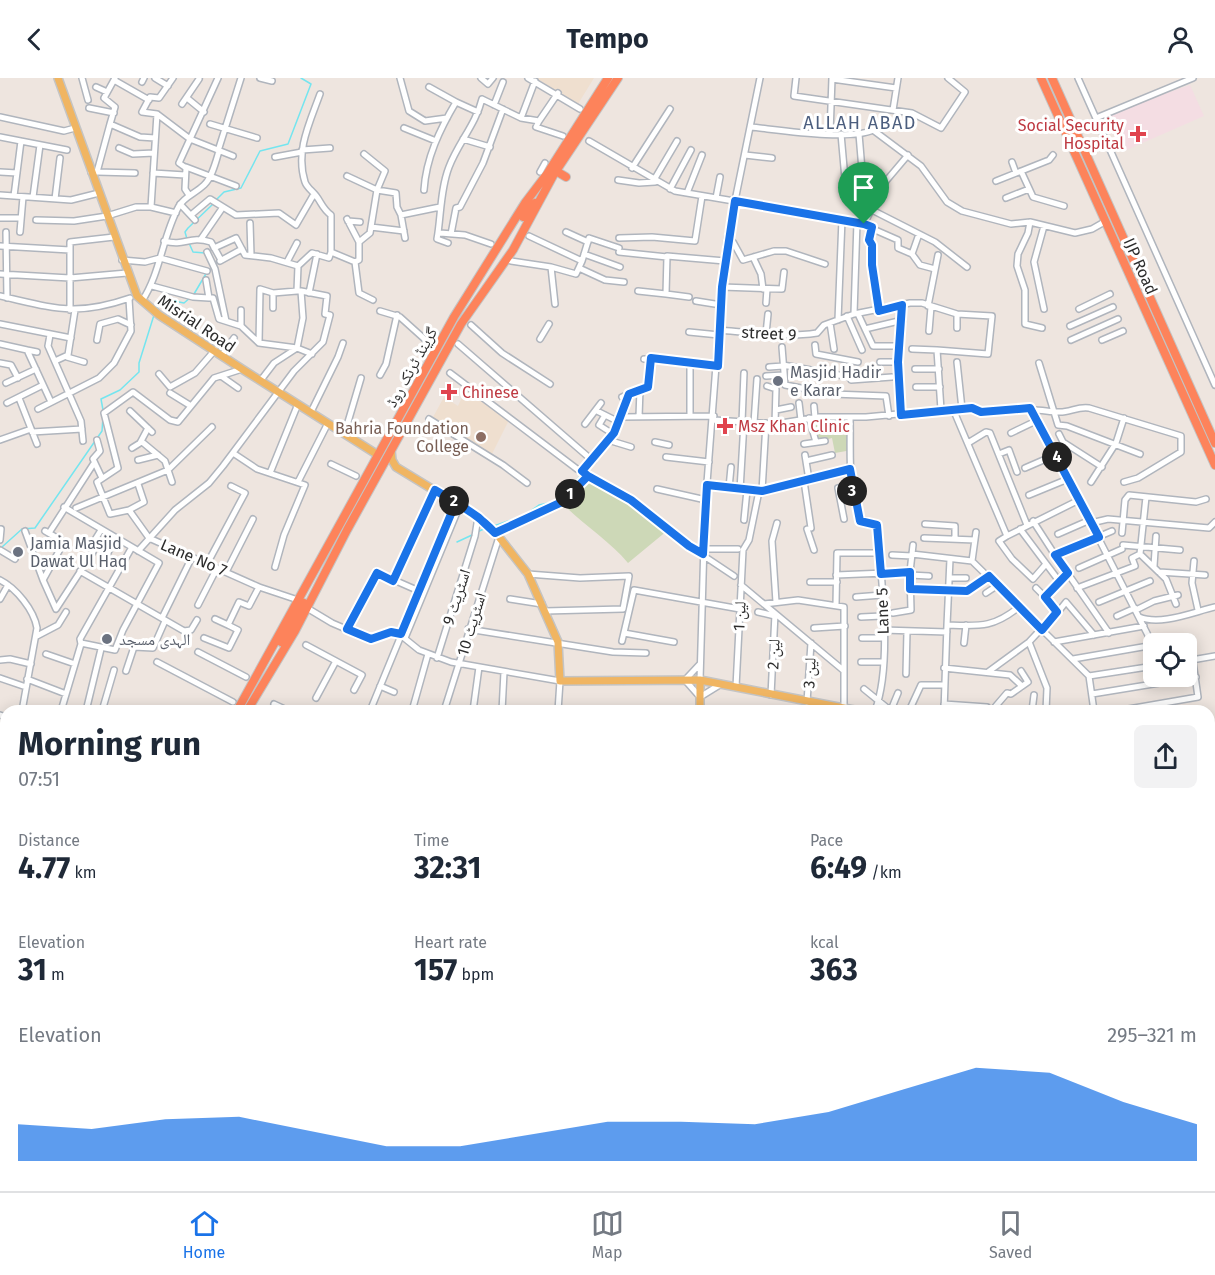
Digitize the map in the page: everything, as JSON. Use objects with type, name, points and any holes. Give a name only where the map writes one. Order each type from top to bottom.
[{"type":"highway","name":"گرینڈ ٹرنک روڈ","points":[[240,705],[454,317],[525,203],[542,181],[608,78]]},
{"type":"highway","name":"گرینڈ ٹرنک روڈ","points":[[250,705],[307,608],[339,545],[461,324],[527,227],[555,172],[618,78]]},
{"type":"highway","name":"IJP Road","points":[[1041,78],[1215,465]]},
{"type":"highway","name":"IJP Road","points":[[1052,78],[1215,443]]},
{"type":"highway","points":[[1071,144],[1079,141]]},
{"type":"highway","points":[[542,181],[522,214],[523,217],[526,217],[555,172],[566,177]]},
{"type":"highway","points":[[478,281],[515,226],[519,225],[521,229],[488,284]]},
{"type":"highway","points":[[285,623],[279,640],[281,642],[339,545]]},
{"type":"highway","points":[[247,691],[272,650],[275,650],[276,654],[249,705]]},
{"type":"main road","name":"Misrial Road","points":[[57,78],[94,172],[127,273],[143,301],[159,315],[378,454]]},
{"type":"main road","points":[[391,450],[392,460],[396,467],[478,517],[496,534],[528,574],[558,642],[560,681],[700,680],[826,705]]},
{"type":"main road","points":[[379,473],[388,467],[396,467]]},
{"type":"main road","points":[[700,680],[700,705]]},
{"type":"street","points":[[82,78],[88,100]]},
{"type":"street","points":[[155,78],[168,86]]},
{"type":"street","points":[[173,78],[158,99],[152,97],[142,112],[157,114],[190,139],[233,156]]},
{"type":"street","points":[[218,78],[179,163],[236,186]]},
{"type":"street","points":[[6,232],[3,247],[3,297],[72,310],[129,299],[143,301],[152,286],[164,241],[180,204],[205,185],[209,176],[241,78]]},
{"type":"street","points":[[260,78],[272,81]]},
{"type":"street","points":[[400,78],[409,111],[425,121],[447,118]]},
{"type":"street","points":[[481,78],[488,84],[493,78]]},
{"type":"street","points":[[528,78],[558,93],[580,109]]},
{"type":"street","points":[[700,680],[703,552],[722,287],[727,240],[760,78]]},
{"type":"street","points":[[796,78],[794,96],[912,113],[941,128],[965,92],[948,78]]},
{"type":"street","points":[[830,134],[832,78],[896,88]]},
{"type":"street","points":[[893,110],[898,78]]},
{"type":"street","points":[[1078,78],[1215,385]]},
{"type":"street","points":[[1096,118],[1193,78]]},
{"type":"street","points":[[135,173],[94,172],[115,107],[104,99],[114,79],[149,100]]},
{"type":"street","points":[[182,104],[199,79]]},
{"type":"street","points":[[521,118],[535,81]]},
{"type":"street","points":[[494,105],[503,82]]},
{"type":"street","points":[[96,87],[107,92]]},
{"type":"street","points":[[429,87],[478,112]]},
{"type":"street","points":[[558,93],[536,127],[563,136]]},
{"type":"street","points":[[261,380],[274,363],[297,348],[303,318],[298,266],[312,253],[329,258],[331,252],[331,215],[321,208],[306,184],[302,151],[320,94]]},
{"type":"street","points":[[187,98],[204,112]]},
{"type":"street","points":[[448,243],[437,240],[440,233],[440,207],[447,171],[478,112],[482,99],[521,118],[539,121]]},
{"type":"street","points":[[424,190],[425,177],[436,141],[456,102]]},
{"type":"street","points":[[89,108],[114,113]]},
{"type":"street","points":[[451,234],[456,208],[460,207],[490,147],[503,109]]},
{"type":"street","points":[[632,168],[670,109]]},
{"type":"street","points":[[151,207],[157,114]]},
{"type":"street","points":[[0,117],[64,131],[75,128]]},
{"type":"street","points":[[110,124],[140,137],[154,138]]},
{"type":"street","points":[[210,124],[257,138]]},
{"type":"street","points":[[751,127],[830,134],[859,134],[873,130],[921,166],[954,208],[1011,224],[1030,222],[1075,232],[1092,229],[1106,221]]},
{"type":"street","points":[[404,129],[436,141]]},
{"type":"street","points":[[841,134],[845,180],[883,186]]},
{"type":"street","points":[[859,134],[863,182]]},
{"type":"street","points":[[0,137],[67,150]]},
{"type":"street","points":[[463,139],[490,147]]},
{"type":"street","points":[[14,196],[21,141]]},
{"type":"street","points":[[589,141],[670,189],[864,224],[898,240],[898,248],[912,254],[920,265],[935,269]]},
{"type":"street","points":[[655,181],[677,141]]},
{"type":"street","points":[[33,197],[40,145]]},
{"type":"street","points":[[119,148],[133,154],[154,153]]},
{"type":"street","points":[[275,157],[330,148]]},
{"type":"street","points":[[670,189],[692,150]]},
{"type":"street","points":[[359,242],[370,233],[377,190],[385,171],[364,154]]},
{"type":"street","points":[[687,193],[702,155]]},
{"type":"street","points":[[745,155],[772,158]]},
{"type":"street","points":[[864,224],[883,186],[908,155]]},
{"type":"street","points":[[996,181],[1049,160],[1053,156]]},
{"type":"street","points":[[56,199],[60,158]]},
{"type":"street","points":[[1012,162],[1035,198],[1064,206]]},
{"type":"street","points":[[540,172],[545,164]]},
{"type":"street","points":[[186,167],[185,189],[189,195]]},
{"type":"street","points":[[0,172],[17,173]]},
{"type":"street","points":[[153,173],[185,175]]},
{"type":"street","points":[[347,176],[377,190],[396,193],[405,238]]},
{"type":"street","points":[[716,198],[720,177]]},
{"type":"street","points":[[618,180],[639,183],[655,181]]},
{"type":"street","points":[[1006,198],[1029,189]]},
{"type":"street","points":[[0,195],[71,200],[99,193]]},
{"type":"street","points":[[180,204],[193,218],[209,199],[236,215],[279,213],[296,225],[314,194]]},
{"type":"street","points":[[619,238],[652,237],[695,241],[702,196]]},
{"type":"street","points":[[20,232],[23,197]]},
{"type":"street","points":[[36,220],[74,221],[107,216],[136,207],[151,207],[176,213]]},
{"type":"street","points":[[201,239],[223,207]]},
{"type":"street","points":[[401,215],[440,207]]},
{"type":"street","points":[[872,210],[935,242],[967,267]]},
{"type":"street","points":[[0,218],[21,218]]},
{"type":"street","points":[[355,262],[359,260],[359,242],[347,220],[360,222]]},
{"type":"street","points":[[838,320],[845,220]]},
{"type":"street","points":[[857,222],[856,314],[874,346],[900,346]]},
{"type":"street","points":[[1030,222],[1029,233],[1018,254],[1017,266],[1025,290],[1025,324],[1042,328]]},
{"type":"street","points":[[250,223],[251,255]]},
{"type":"street","points":[[1044,226],[1034,262],[1044,309]]},
{"type":"street","points":[[371,227],[404,231]]},
{"type":"street","points":[[872,227],[869,240],[872,245],[872,265],[879,311]]},
{"type":"street","points":[[566,232],[588,242]]},
{"type":"street","points":[[440,233],[474,237],[491,244]]},
{"type":"street","points":[[912,254],[920,234]]},
{"type":"street","points":[[529,236],[583,258],[620,267]]},
{"type":"street","points":[[67,357],[71,338],[72,310],[70,242],[114,237]]},
{"type":"street","points":[[214,248],[236,238],[245,255],[298,266]]},
{"type":"street","points":[[511,261],[551,267],[576,274],[589,238],[619,250],[667,257],[725,261]]},
{"type":"street","points":[[164,241],[176,244],[201,239],[211,242],[221,260]]},
{"type":"street","points":[[727,240],[733,242],[743,260],[774,251],[786,251],[825,264]]},
{"type":"street","points":[[287,262],[297,243]]},
{"type":"street","points":[[3,247],[70,250]]},
{"type":"street","points":[[213,264],[242,249]]},
{"type":"street","points":[[207,252],[213,264],[226,321]]},
{"type":"street","points":[[331,252],[355,262]]},
{"type":"street","points":[[309,293],[316,254]]},
{"type":"street","points":[[929,331],[929,307],[938,255]]},
{"type":"street","points":[[666,294],[667,257]]},
{"type":"street","points":[[753,257],[761,274],[766,303]]},
{"type":"street","points":[[123,260],[145,262],[160,258],[207,271]]},
{"type":"street","points":[[355,262],[359,293],[373,300]]},
{"type":"street","points":[[551,267],[555,304]]},
{"type":"street","points":[[579,268],[605,280],[624,282]]},
{"type":"street","points":[[722,287],[784,288],[784,272]]},
{"type":"street","points":[[3,274],[70,278],[127,273]]},
{"type":"street","points":[[206,280],[209,298]]},
{"type":"street","points":[[152,286],[192,296],[213,298],[219,319],[241,326],[260,343],[297,348],[312,354]]},
{"type":"street","points":[[138,551],[175,510],[209,483],[294,371],[323,342],[330,315],[325,314],[327,296],[299,291],[273,293],[260,289],[260,343]]},
{"type":"street","points":[[638,291],[689,297]]},
{"type":"street","points":[[273,293],[273,306],[281,304]]},
{"type":"street","points":[[1079,309],[1110,294]]},
{"type":"street","points":[[38,409],[99,378],[114,363],[131,331],[129,299]]},
{"type":"street","points":[[696,301],[721,305]]},
{"type":"street","name":"street 9","points":[[689,332],[791,336],[818,333],[830,322],[848,316],[916,303],[957,315],[992,316],[988,354],[937,350]]},
{"type":"street","points":[[901,415],[898,362],[903,320],[902,305]]},
{"type":"street","points":[[1070,326],[1113,307]]},
{"type":"street","points":[[241,310],[241,326]]},
{"type":"street","points":[[380,311],[397,315],[430,344]]},
{"type":"street","points":[[766,334],[768,314]]},
{"type":"street","points":[[380,375],[386,364],[397,315]]},
{"type":"street","points":[[957,315],[957,328]]},
{"type":"street","points":[[848,316],[862,350]]},
{"type":"street","points":[[1071,340],[1118,319]]},
{"type":"street","points":[[97,340],[100,324],[118,320],[131,325]]},
{"type":"street","points":[[865,329],[903,320]]},
{"type":"street","points":[[830,322],[834,348]]},
{"type":"street","points":[[0,324],[71,338]]},
{"type":"street","points":[[540,339],[549,324]]},
{"type":"street","points":[[471,325],[502,353],[550,384]]},
{"type":"street","points":[[1102,340],[1123,331]]},
{"type":"street","points":[[50,335],[48,346],[70,392],[82,429],[83,441]]},
{"type":"street","points":[[847,338],[856,336]]},
{"type":"street","points":[[159,374],[170,387],[195,373],[234,338]]},
{"type":"street","points":[[311,412],[343,343]]},
{"type":"street","points":[[0,344],[37,352]]},
{"type":"street","points":[[458,344],[593,461]]},
{"type":"street","points":[[815,345],[816,354],[858,362]]},
{"type":"street","points":[[782,347],[784,385],[841,394],[886,396],[889,416]]},
{"type":"street","points":[[912,349],[937,350],[942,410]]},
{"type":"street","points":[[27,350],[51,402]]},
{"type":"street","points":[[55,361],[67,357],[84,362]]},
{"type":"street","points":[[622,397],[649,385],[647,359],[718,366]]},
{"type":"street","points":[[880,362],[898,362]]},
{"type":"street","points":[[957,362],[962,409]]},
{"type":"street","points":[[0,363],[11,365],[18,378]]},
{"type":"street","points":[[690,363],[690,416]]},
{"type":"street","points":[[1039,363],[1058,425],[1116,443],[1140,454]]},
{"type":"street","points":[[769,367],[783,366],[851,380],[892,377]]},
{"type":"street","points":[[6,383],[36,369]]},
{"type":"street","points":[[138,484],[144,502],[129,510],[110,514],[98,482],[118,468],[104,413],[133,393],[170,420],[179,422],[214,378],[242,369]]},
{"type":"street","points":[[915,369],[939,369]]},
{"type":"street","points":[[450,373],[584,473],[631,500],[689,546],[703,552],[734,576]]},
{"type":"street","points":[[744,373],[744,520]]},
{"type":"street","points":[[766,376],[783,375]]},
{"type":"street","points":[[221,376],[238,388]]},
{"type":"street","points":[[341,431],[348,422],[361,378]]},
{"type":"street","points":[[754,423],[757,379]]},
{"type":"street","points":[[7,403],[43,385]]},
{"type":"street","points":[[767,386],[776,388],[775,424]]},
{"type":"street","points":[[916,387],[940,387]]},
{"type":"street","points":[[639,417],[640,389]]},
{"type":"street","points":[[170,393],[191,406]]},
{"type":"street","points":[[496,534],[562,502],[613,434],[629,394]]},
{"type":"street","points":[[19,398],[37,444]]},
{"type":"street","points":[[585,424],[601,403]]},
{"type":"street","points":[[799,403],[801,420]]},
{"type":"street","points":[[270,473],[298,404]]},
{"type":"street","points":[[814,406],[812,418],[816,442]]},
{"type":"street","points":[[776,410],[791,407]]},
{"type":"street","points":[[597,411],[620,420],[639,417],[690,416],[775,424],[812,418],[889,416],[972,408],[981,412],[1029,408],[1053,410],[1057,413],[1084,407],[1166,433],[1180,434],[1182,450],[1138,478],[1124,482]]},
{"type":"street","points":[[953,410],[1007,536]]},
{"type":"street","points":[[1033,410],[1147,633]]},
{"type":"street","points":[[130,411],[150,430],[132,448]]},
{"type":"street","points":[[605,415],[599,425],[613,434]]},
{"type":"street","points":[[850,417],[851,485],[858,516],[843,517],[838,488],[851,485]]},
{"type":"street","points":[[1091,482],[1116,443],[1124,418]]},
{"type":"street","points":[[429,419],[503,465],[527,483]]},
{"type":"street","points":[[1011,432],[1038,420]]},
{"type":"street","points":[[298,482],[328,423]]},
{"type":"street","name":"لین 1","points":[[736,687],[743,550],[747,546],[760,491],[766,423]]},
{"type":"street","points":[[76,508],[168,470],[212,427]]},
{"type":"street","points":[[0,440],[32,430],[82,429]]},
{"type":"street","points":[[968,443],[989,432],[1030,523],[1109,633]]},
{"type":"street","points":[[1059,434],[1063,442],[1102,467]]},
{"type":"street","points":[[97,440],[100,451],[93,458],[102,478]]},
{"type":"street","points":[[608,440],[631,447]]},
{"type":"street","points":[[141,441],[165,461],[172,482]]},
{"type":"street","points":[[804,444],[825,441]]},
{"type":"street","points":[[655,442],[669,444]]},
{"type":"street","points":[[999,454],[1010,452],[1017,472]]},
{"type":"street","points":[[233,453],[258,469],[305,485],[284,535],[275,567]]},
{"type":"street","points":[[138,460],[158,455]]},
{"type":"street","points":[[814,550],[809,528],[805,458],[832,455]]},
{"type":"street","points":[[1025,468],[1055,455]]},
{"type":"street","points":[[666,457],[709,462]]},
{"type":"street","points":[[43,580],[64,543],[47,532],[94,463]]},
{"type":"street","points":[[331,464],[356,476]]},
{"type":"street","points":[[729,488],[731,467]]},
{"type":"street","points":[[707,485],[760,491],[850,469]]},
{"type":"street","points":[[1029,495],[1068,479]]},
{"type":"street","points":[[207,564],[245,493],[231,486]]},
{"type":"street","points":[[657,489],[706,500]]},
{"type":"street","points":[[393,581],[435,490]]},
{"type":"street","points":[[1122,533],[1126,497],[1196,502],[1206,499]]},
{"type":"street","points":[[1146,497],[1140,554],[1166,579],[1176,595],[1176,604]]},
{"type":"street","points":[[1046,564],[1033,579],[1012,560],[999,541],[1030,523],[1079,500]]},
{"type":"street","points":[[404,638],[419,591],[458,504]]},
{"type":"street","points":[[373,705],[404,638],[458,504]]},
{"type":"street","points":[[64,507],[159,563],[123,630],[116,650],[101,649],[81,643]]},
{"type":"street","name":"Lane No 7","points":[[129,510],[149,538],[259,587],[298,600]]},
{"type":"street","name":"Lane 5","points":[[858,516],[860,521],[877,525],[883,630],[877,705]]},
{"type":"street","name":"اسٹریٹ 9","points":[[437,658],[476,533],[478,517]]},
{"type":"street","points":[[226,572],[253,519]]},
{"type":"street","points":[[1058,534],[1091,521],[1104,519],[1209,528],[1215,522]]},
{"type":"street","points":[[776,602],[772,541],[777,523]]},
{"type":"street","points":[[925,524],[955,526],[955,539]]},
{"type":"street","points":[[0,540],[2,529]]},
{"type":"street","points":[[1020,529],[1059,581]]},
{"type":"street","points":[[59,607],[93,552],[91,546],[101,530]]},
{"type":"street","points":[[25,531],[55,608],[59,607],[73,616]]},
{"type":"street","points":[[1055,555],[1112,531]]},
{"type":"street","points":[[972,561],[976,532]]},
{"type":"street","name":"اسٹریٹ 10","points":[[446,705],[496,534]]},
{"type":"street","points":[[1154,566],[1156,536]]},
{"type":"street","points":[[106,557],[116,538]]},
{"type":"street","points":[[924,538],[975,540]]},
{"type":"street","points":[[893,614],[911,611],[910,573],[913,544]]},
{"type":"street","points":[[1079,568],[1123,547],[1140,546],[1180,550]]},
{"type":"street","points":[[63,705],[81,643],[80,639],[132,547]]},
{"type":"street","points":[[703,552],[738,549]]},
{"type":"street","points":[[1,552],[15,559]]},
{"type":"street","points":[[836,605],[837,553],[879,553]]},
{"type":"street","points":[[1077,588],[1135,566],[1132,558],[1140,554]]},
{"type":"street","points":[[892,555],[972,561],[1089,676],[1093,705]]},
{"type":"street","points":[[126,671],[134,647],[153,648],[163,620],[192,557]]},
{"type":"street","points":[[950,559],[944,704],[966,705]]},
{"type":"street","points":[[1194,561],[1193,576],[1198,610]]},
{"type":"street","points":[[198,605],[216,568]]},
{"type":"street","points":[[80,571],[163,620],[188,632],[197,620]]},
{"type":"street","points":[[1159,572],[1205,575]]},
{"type":"street","points":[[347,629],[377,573],[419,591]]},
{"type":"street","points":[[810,582],[881,574],[910,573],[929,576]]},
{"type":"street","points":[[1045,597],[1068,573]]},
{"type":"street","points":[[510,599],[544,607],[623,609],[629,576],[580,578],[528,574]]},
{"type":"street","points":[[910,589],[949,591],[973,589],[989,576]]},
{"type":"street","points":[[950,578],[966,578]]},
{"type":"street","points":[[0,579],[8,585],[36,621],[37,636],[23,705]]},
{"type":"street","points":[[1099,602],[1150,581]]},
{"type":"street","points":[[0,599],[8,585]]},
{"type":"street","points":[[741,585],[843,670]]},
{"type":"street","points":[[986,593],[998,585]]},
{"type":"street","points":[[228,625],[239,602],[249,606],[259,587]]},
{"type":"street","points":[[1036,588],[1057,612]]},
{"type":"street","points":[[622,641],[634,590],[740,609]]},
{"type":"street","points":[[856,597],[882,595]]},
{"type":"street","points":[[1117,616],[1176,595]]},
{"type":"street","points":[[764,604],[798,600],[844,607],[844,705]]},
{"type":"street","points":[[988,672],[1029,642],[1066,602],[1094,635]]},
{"type":"street","points":[[947,625],[987,626],[1004,619],[1019,606]]},
{"type":"street","points":[[1139,617],[1151,620],[1215,607]]},
{"type":"street","points":[[307,608],[371,639],[391,632],[437,658],[560,681],[558,705]]},
{"type":"street","points":[[37,636],[58,625],[66,612]]},
{"type":"street","points":[[758,612],[775,615]]},
{"type":"street","name":"لین 2","points":[[771,695],[775,615]]},
{"type":"street","points":[[861,617],[882,616]]},
{"type":"street","points":[[204,638],[228,649],[238,630],[215,619]]},
{"type":"street","points":[[964,643],[966,625]]},
{"type":"street","points":[[814,628],[845,626]]},
{"type":"street","points":[[1054,642],[1144,626]]},
{"type":"street","points":[[468,629],[613,652],[646,653]]},
{"type":"street","points":[[883,630],[947,632]]},
{"type":"street","points":[[906,674],[907,631]]},
{"type":"street","points":[[624,633],[674,642]]},
{"type":"street","points":[[862,638],[883,638]]},
{"type":"street","points":[[1029,642],[1047,688],[1046,705]]},
{"type":"street","name":"لین 3","points":[[807,702],[811,643]]},
{"type":"street","points":[[306,645],[362,675],[354,690]]},
{"type":"street","points":[[1073,659],[1143,647]]},
{"type":"street","points":[[88,705],[101,649]]},
{"type":"street","points":[[198,652],[246,677]]},
{"type":"street","points":[[46,654],[75,664]]},
{"type":"street","points":[[414,705],[428,654]]},
{"type":"street","points":[[1197,659],[1215,656]]},
{"type":"street","points":[[0,660],[10,659],[31,664]]},
{"type":"street","points":[[316,698],[336,661]]},
{"type":"street","points":[[157,662],[233,702]]},
{"type":"street","points":[[861,662],[882,662]]},
{"type":"street","points":[[700,664],[685,680],[700,698],[721,684]]},
{"type":"street","points":[[474,705],[478,667]]},
{"type":"street","points":[[944,668],[1010,675],[1022,686]]},
{"type":"street","points":[[1089,676],[1143,668]]},
{"type":"street","points":[[104,705],[114,670]]},
{"type":"street","points":[[997,705],[1007,693],[1011,694],[1028,682],[1021,671]]},
{"type":"street","points":[[502,705],[504,672]]},
{"type":"street","points":[[0,678],[26,687]]},
{"type":"street","points":[[27,679],[66,694]]},
{"type":"street","points":[[94,684],[108,689]]},
{"type":"street","points":[[912,705],[921,685],[943,685]]},
{"type":"street","points":[[1092,694],[1143,686]]},
{"type":"street","points":[[382,687],[394,692]]},
{"type":"street","points":[[1155,705],[1198,697],[1197,687]]},
{"type":"street","points":[[864,689],[884,705]]},
{"type":"street","points":[[893,705],[898,693]]},
{"type":"street","points":[[1033,705],[1034,695]]},
{"type":"shaded area","points":[[536,78],[594,78],[578,104]]},
{"type":"shaded area","name":"Social Security Hospital","points":[[1190,85],[1204,116],[1122,152],[1104,115]]},
{"type":"shaded area","name":"Bahria Foundation College","points":[[467,386],[509,420],[492,454],[432,419],[444,397],[458,406]]},
{"type":"green space","points":[[813,418],[826,418],[826,426],[834,428],[835,435],[851,435],[852,450],[835,453],[832,438],[818,442]]},
{"type":"green space","points":[[588,476],[631,500],[668,530],[628,563],[562,503]]},
{"type":"waterway","points":[[216,200],[224,192],[241,188],[260,151],[288,144],[311,84],[301,78]]},
{"type":"waterway","points":[[187,239],[185,232],[213,204]]},
{"type":"waterway","points":[[189,243],[193,252],[205,253]]},
{"type":"waterway","points":[[194,294],[207,272]]},
{"type":"waterway","points":[[157,308],[164,299],[184,303],[191,297]]},
{"type":"waterway","points":[[103,410],[101,399],[120,390],[139,372],[139,363],[154,315]]},
{"type":"waterway","points":[[2,547],[22,529],[35,528],[102,431],[103,417]]},
{"type":"waterway","points":[[491,527],[525,515],[539,505],[558,501],[582,474]]},
{"type":"waterway","points":[[477,532],[486,528]]},
{"type":"waterway","points":[[457,542],[472,535]]},
{"type":"waterway","points":[[375,705],[381,690]]},
{"type":"place","name":"Social Security Hospital","points":[[1138,134]]},
{"type":"place","name":"Masjid Hadir e Karar","points":[[778,381]]},
{"type":"place","name":"Chinese","points":[[449,392]]},
{"type":"place","name":"Msz Khan Clinic","points":[[725,426]]},
{"type":"place","name":"Bahria Foundation College","points":[[481,437]]},
{"type":"place","name":"Jamia Masjid Dawat Ul Haq","points":[[18,552]]},
{"type":"place","name":"الہدی مسجد","points":[[107,639]]},
{"type":"district","name":"ALLAH ABAD","points":[[860,123]]},
{"type":"route","points":[[864,224],[735,201],[727,240],[722,287],[718,366],[651,358],[648,387],[629,394],[614,433],[587,468],[582,471],[588,476],[562,502],[551,506],[495,533],[478,517],[456,502],[401,634],[391,632],[371,639],[347,629],[377,573],[393,581],[435,490],[456,502],[460,505],[478,517],[485,523],[495,533],[562,502],[588,476],[631,500],[689,546],[703,554],[707,485],[762,491],[850,469],[854,501],[860,521],[877,525],[881,574],[910,572],[910,589],[949,591],[973,589],[989,576],[1042,630],[1058,610],[1045,597],[1068,573],[1055,555],[1099,537],[1030,408],[981,412],[972,408],[901,415],[898,362],[903,320],[902,305],[879,311],[872,265],[872,245],[869,240],[872,227],[864,224]]}]
